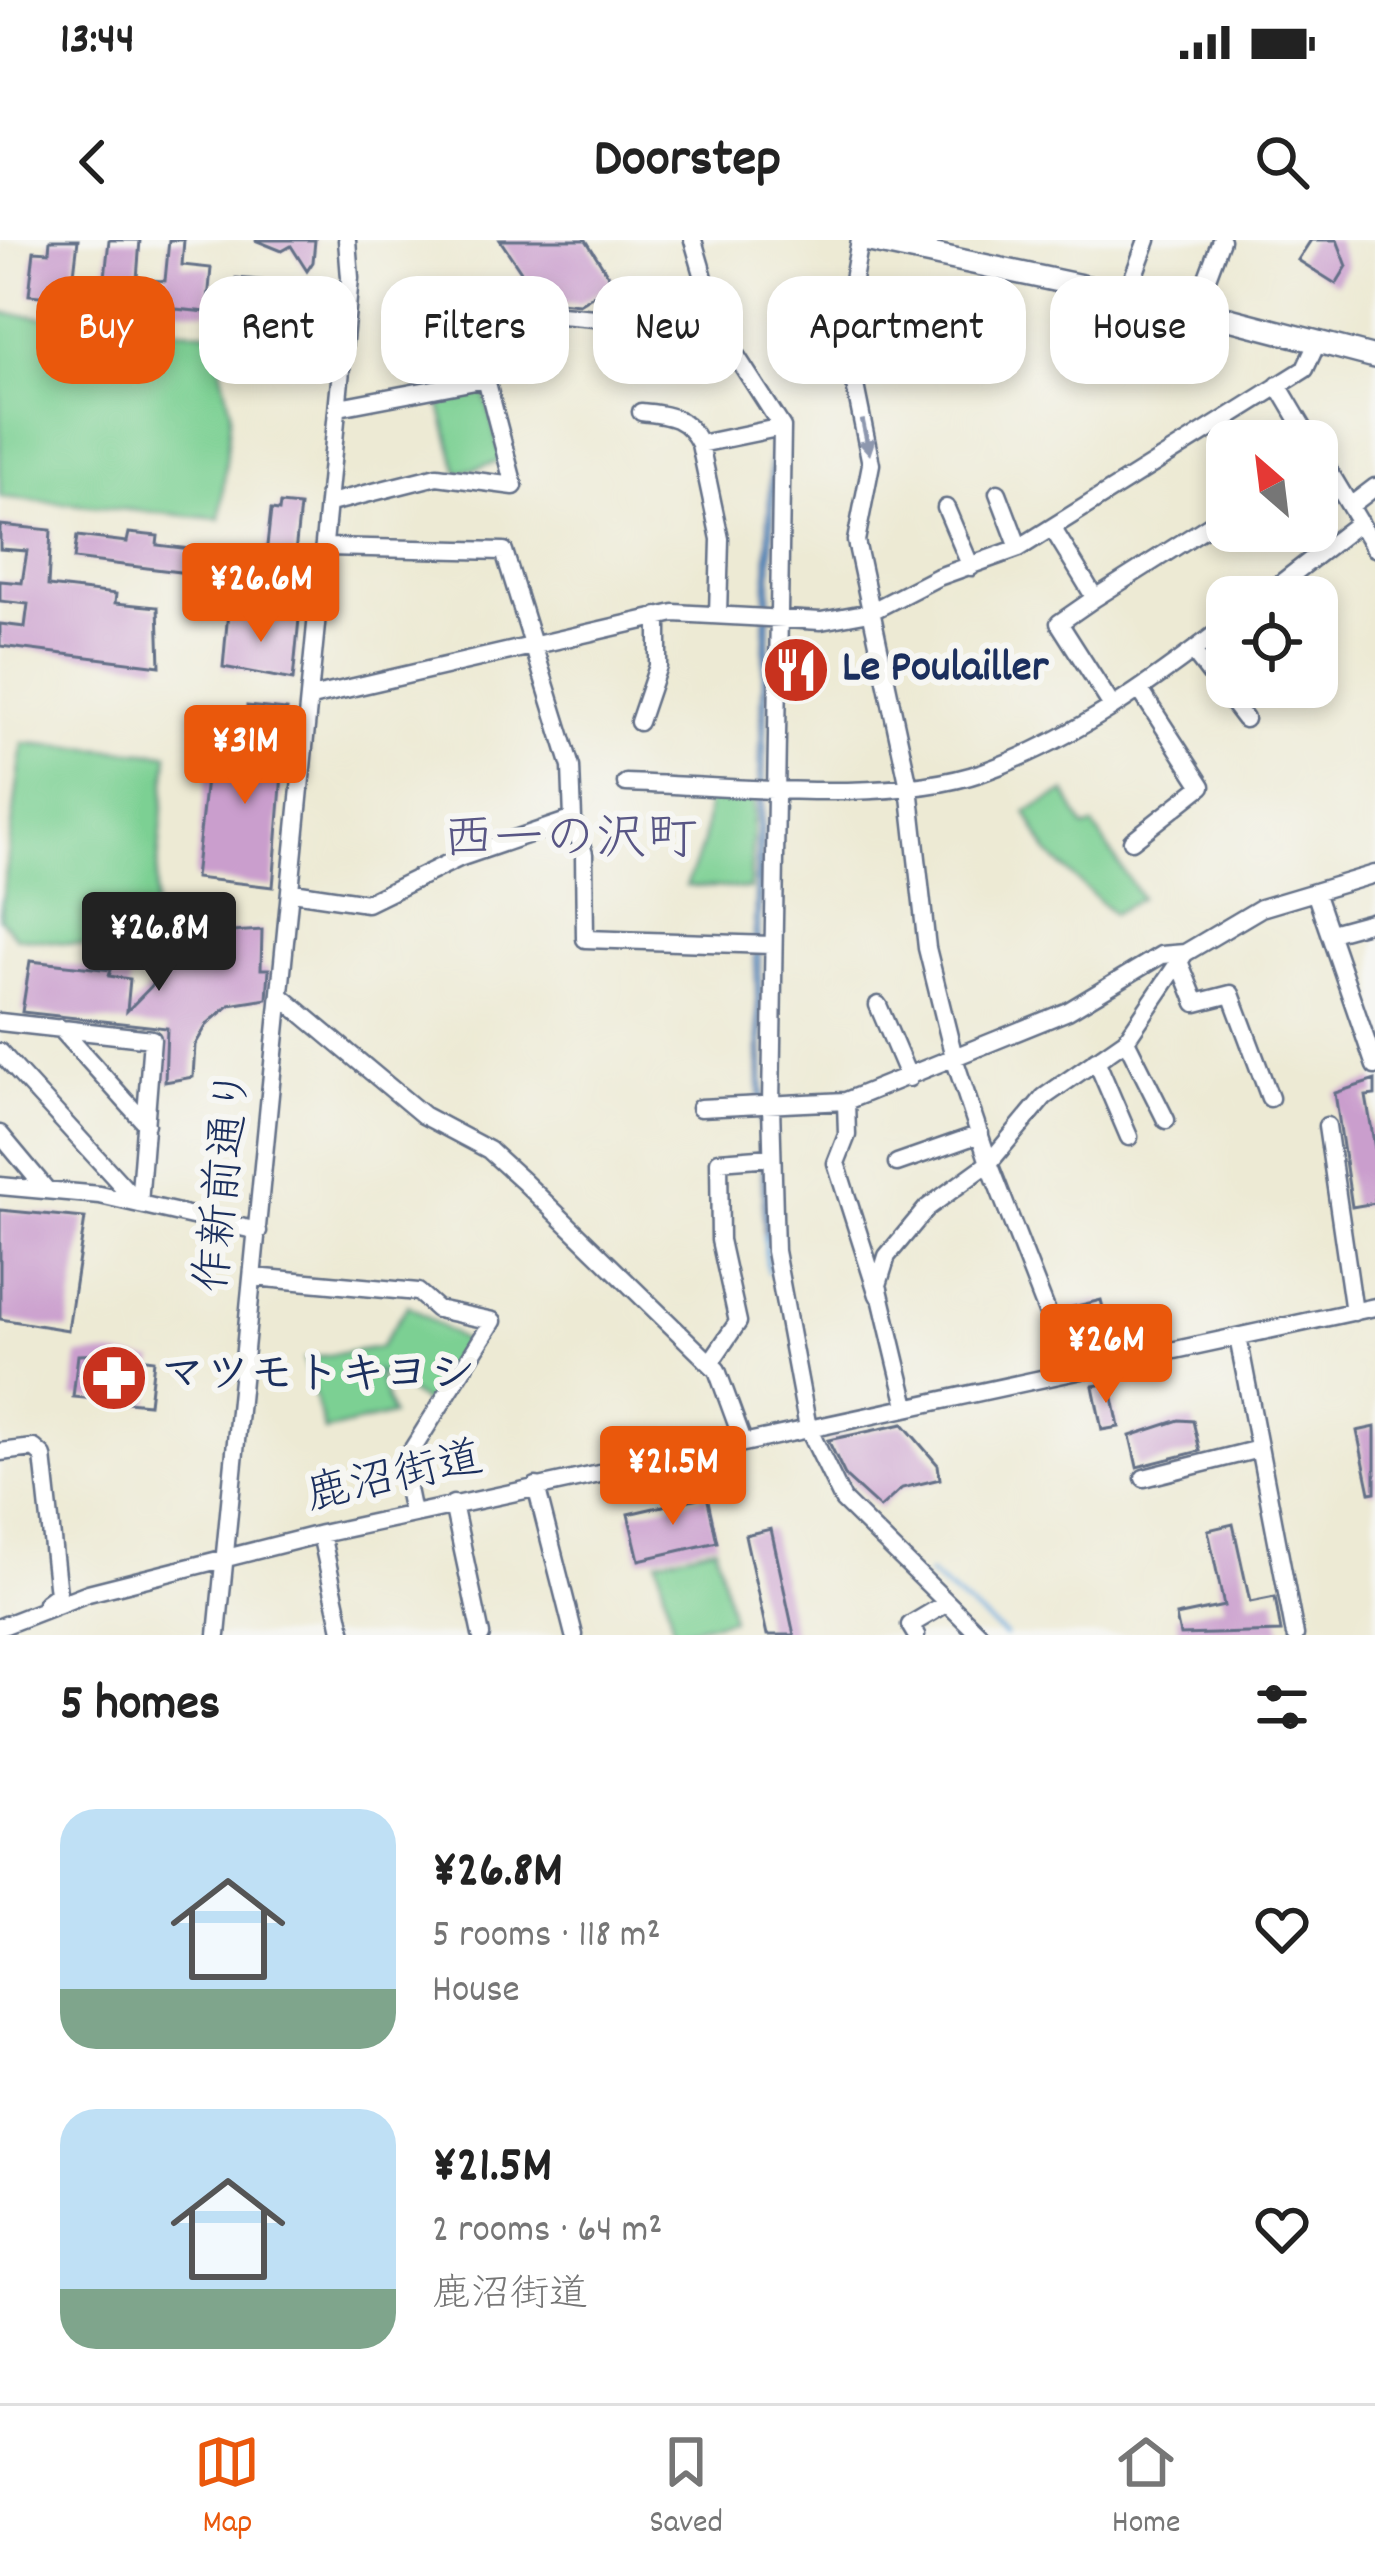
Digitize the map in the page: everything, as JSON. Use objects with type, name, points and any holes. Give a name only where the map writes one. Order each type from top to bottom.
[{"type":"main road","points":[[862,240],[1050,278]]},
{"type":"main road","points":[[1229,319],[1375,357]]},
{"type":"street","name":"作新前通り","points":[[217,1635],[326,548],[350,278],[347,240]]},
{"type":"street","points":[[693,240],[704,276]]},
{"type":"street","points":[[862,240],[844,331],[872,464],[856,541],[909,788],[927,948],[955,1060],[989,1163],[1070,1371]]},
{"type":"street","points":[[1134,276],[1148,240]]},
{"type":"street","points":[[1208,276],[1221,240]]},
{"type":"street","points":[[311,697],[658,616],[821,621],[869,612],[1052,529],[1305,369],[1317,343]]},
{"type":"street","points":[[743,366],[782,427],[772,787],[772,1157],[775,1251],[808,1428],[843,1501],[980,1635]]},
{"type":"street","points":[[330,503],[437,476],[514,486],[486,379],[339,406]]},
{"type":"street","points":[[1278,386],[1298,420]]},
{"type":"street","points":[[641,412],[673,415],[692,427],[700,444],[720,539],[718,615]]},
{"type":"street","points":[[700,444],[782,427]]},
{"type":"street","points":[[1338,486],[1375,548]]},
{"type":"street","points":[[1286,576],[1355,514],[1375,487]]},
{"type":"street","points":[[998,493],[1018,548]]},
{"type":"street","points":[[946,508],[971,567]]},
{"type":"street","points":[[1112,706],[1059,623],[1206,527]]},
{"type":"street","points":[[1052,529],[1095,598]]},
{"type":"street","points":[[326,548],[504,551],[572,767],[573,819],[584,854],[585,939],[772,945]]},
{"type":"street","points":[[639,722],[658,666],[658,616]]},
{"type":"street","points":[[626,783],[909,788],[982,772],[1140,690],[1206,641]]},
{"type":"street","points":[[1193,651],[1245,719]]},
{"type":"street","points":[[1132,841],[1202,785],[1140,690]]},
{"type":"street","points":[[293,892],[367,903],[459,858],[573,819]]},
{"type":"street","points":[[907,1406],[878,1285],[887,1256],[927,1208],[989,1163],[1044,1097],[1126,1040],[1182,957],[1261,908],[1375,874]]},
{"type":"street","points":[[1315,892],[1375,1066]]},
{"type":"street","points":[[1331,934],[1375,921]]},
{"type":"street","points":[[700,1108],[845,1101],[1069,1012],[1161,955],[1182,957]]},
{"type":"street","points":[[1182,957],[1196,1003],[1231,994],[1270,1098]]},
{"type":"street","points":[[283,998],[423,1114],[489,1150],[710,1363],[729,1397],[743,1441]]},
{"type":"street","points":[[878,1004],[909,1078]]},
{"type":"street","points":[[0,1022],[152,1039],[139,1204]]},
{"type":"street","points":[[60,1028],[146,1124]]},
{"type":"street","points":[[1126,1040],[1166,1120]]},
{"type":"street","points":[[0,1052],[139,1204]]},
{"type":"street","points":[[1096,1060],[1129,1137]]},
{"type":"street","points":[[845,1101],[847,1135],[836,1163],[869,1281],[881,1300]]},
{"type":"street","points":[[1328,1126],[1354,1312]]},
{"type":"street","points":[[0,1134],[45,1188]]},
{"type":"street","points":[[897,1163],[980,1134]]},
{"type":"street","points":[[710,1363],[738,1322],[720,1240],[719,1162],[772,1157]]},
{"type":"street","points":[[0,1186],[45,1188],[139,1204],[258,1231]]},
{"type":"street","points":[[254,1276],[418,1292],[437,1309],[493,1321],[406,1458],[404,1474],[412,1514]]},
{"type":"street","name":"鹿沼街道","points":[[0,1627],[47,1606],[226,1556],[1375,1307]]},
{"type":"street","points":[[1238,1337],[1295,1635]]},
{"type":"street","points":[[0,1452],[34,1448],[43,1456],[58,1594],[45,1600],[47,1606]]},
{"type":"street","points":[[1144,1478],[1259,1449]]},
{"type":"street","points":[[536,1486],[574,1635]]},
{"type":"street","points":[[453,1504],[481,1635]]},
{"type":"street","points":[[321,1534],[343,1635]]},
{"type":"street","points":[[916,1635],[910,1625],[947,1603]]},
{"type":"green space","points":[[0,313],[36,316],[36,384],[175,384],[175,329],[199,332],[199,384],[225,384],[231,411],[220,519],[0,497]]},
{"type":"green space","points":[[483,386],[502,461],[458,473],[438,398]]},
{"type":"green space","points":[[23,743],[168,754],[150,953],[16,937],[0,918]]},
{"type":"green space","points":[[710,791],[754,793],[750,889],[686,886],[703,843]]},
{"type":"green space","points":[[1065,792],[1084,828],[1093,825],[1141,898],[1113,914],[1048,853],[1026,812]]},
{"type":"green space","points":[[408,1305],[471,1346],[427,1404],[377,1371],[392,1415],[325,1431],[304,1359],[380,1347]]},
{"type":"green space","points":[[715,1546],[732,1619],[674,1632],[657,1560]]},
{"type":"water","points":[[776,433],[759,931],[768,1237],[764,1238],[754,931],[771,434]]},
{"type":"building","points":[[50,240],[78,240],[74,274],[95,276],[36,276],[36,296],[29,295],[34,251],[49,252]]},
{"type":"building","points":[[109,240],[140,240],[137,276],[105,276]]},
{"type":"building","points":[[169,240],[184,240],[182,265],[211,268],[210,276],[199,276],[199,311],[175,309],[175,276],[165,276]]},
{"type":"building","points":[[255,240],[315,240],[313,262],[307,271],[291,246],[282,251]]},
{"type":"building","points":[[500,240],[586,240],[609,276],[593,276],[593,295],[579,304],[569,303],[569,276],[524,276]]},
{"type":"building","points":[[1311,240],[1337,240],[1347,266],[1336,284],[1298,260]]},
{"type":"building","points":[[280,504],[300,506],[291,591],[274,590],[275,573],[264,572],[271,510],[279,511]]},
{"type":"building","points":[[0,525],[51,530],[48,586],[116,594],[115,603],[158,607],[160,666],[0,646],[0,624],[25,627],[28,604],[0,601],[0,581],[22,583],[27,551],[0,549]]},
{"type":"building","points":[[129,533],[158,536],[157,545],[207,551],[204,575],[74,559],[77,536],[127,542]]},
{"type":"building","points":[[228,612],[299,619],[293,680],[223,667]]},
{"type":"building","points":[[247,706],[287,710],[273,887],[195,878],[207,770],[242,774]]},
{"type":"building","points":[[262,930],[261,969],[269,969],[267,999],[230,1005],[208,1023],[195,1045],[193,1077],[165,1082],[167,1028],[22,1012],[30,961],[111,970],[109,976],[130,979],[127,1011],[187,950],[232,932]]},
{"type":"building","points":[[1375,1080],[1375,1095],[1366,1096],[1375,1149],[1375,1203],[1352,1207],[1335,1093]]},
{"type":"building","points":[[0,1210],[85,1218],[68,1330],[0,1319]]},
{"type":"building","points":[[1101,1300],[1106,1319],[1140,1311],[1145,1331],[1076,1351],[1060,1310]]},
{"type":"building","name":"マツモトキヨシ","points":[[78,1355],[154,1360],[149,1404],[73,1397]]},
{"type":"building","points":[[1110,1383],[1119,1427],[1102,1430],[1093,1386]]},
{"type":"building","points":[[1179,1420],[1193,1421],[1200,1451],[1137,1467],[1130,1436]]},
{"type":"building","points":[[903,1424],[938,1465],[940,1479],[902,1488],[880,1508],[846,1477],[828,1440]]},
{"type":"building","points":[[1375,1427],[1375,1492],[1370,1493],[1357,1431]]},
{"type":"building","points":[[707,1496],[717,1542],[639,1560],[628,1514]]},
{"type":"building","points":[[1233,1524],[1250,1602],[1275,1597],[1281,1632],[1180,1635],[1176,1616],[1224,1606],[1208,1530]]},
{"type":"building","points":[[771,1529],[794,1635],[767,1635],[745,1535]]},
{"type":"waterway","points":[[764,1236],[768,1272]]},
{"type":"waterway","points":[[929,1574],[1005,1635]]},
{"type":"place","name":"Le Poulailler","points":[[796,670]]},
{"type":"place","name":"マツモトキヨシ","points":[[114,1378]]},
{"type":"district","name":"西一の沢町","points":[[570,843]]}]
